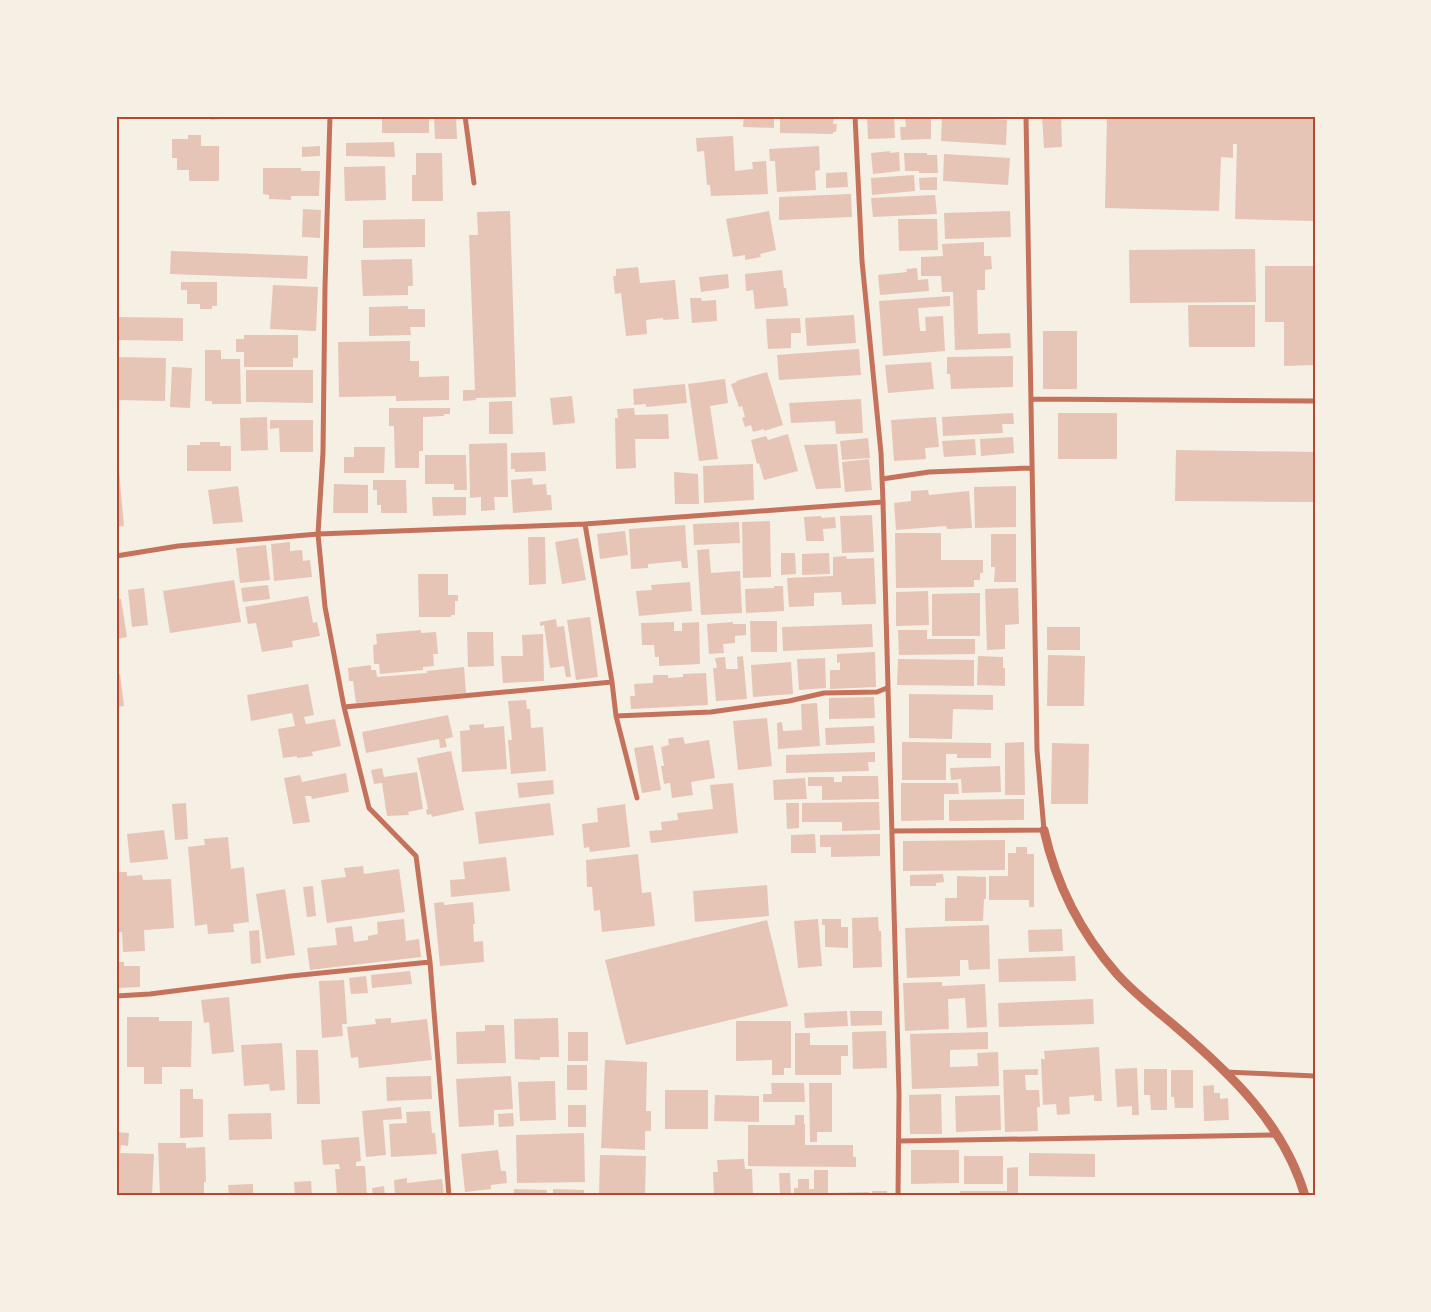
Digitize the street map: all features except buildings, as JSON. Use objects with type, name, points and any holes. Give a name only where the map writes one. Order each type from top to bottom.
[{"type":"street","points":[[330,116],[323,452],[318,534],[324,607],[344,708],[369,808],[416,856],[430,962],[449,1196]]},
{"type":"street","points":[[465,116],[474,183]]},
{"type":"street","points":[[855,116],[862,260],[883,502],[899,1141],[898,1196]]},
{"type":"street","points":[[1026,116],[1037,750],[1044,830],[1049,854],[1059,883],[1092,943],[1117,974],[1211,1058],[1249,1096],[1278,1135],[1296,1169],[1304,1196]]},
{"type":"street","points":[[1031,399],[1315,401]]},
{"type":"street","points":[[882,479],[929,472],[1031,468]]},
{"type":"street","points":[[116,556],[178,546],[318,534],[585,524],[883,502]]},
{"type":"street","points":[[585,524],[616,716],[637,798]]},
{"type":"street","points":[[344,708],[612,682]]},
{"type":"street","points":[[616,716],[711,712],[824,693],[877,692],[887,688]]},
{"type":"street","points":[[892,831],[1044,830]]},
{"type":"street","points":[[116,996],[150,994],[291,976],[430,962]]},
{"type":"street","points":[[1225,1072],[1315,1076]]},
{"type":"street","points":[[899,1141],[1278,1135]]}]
